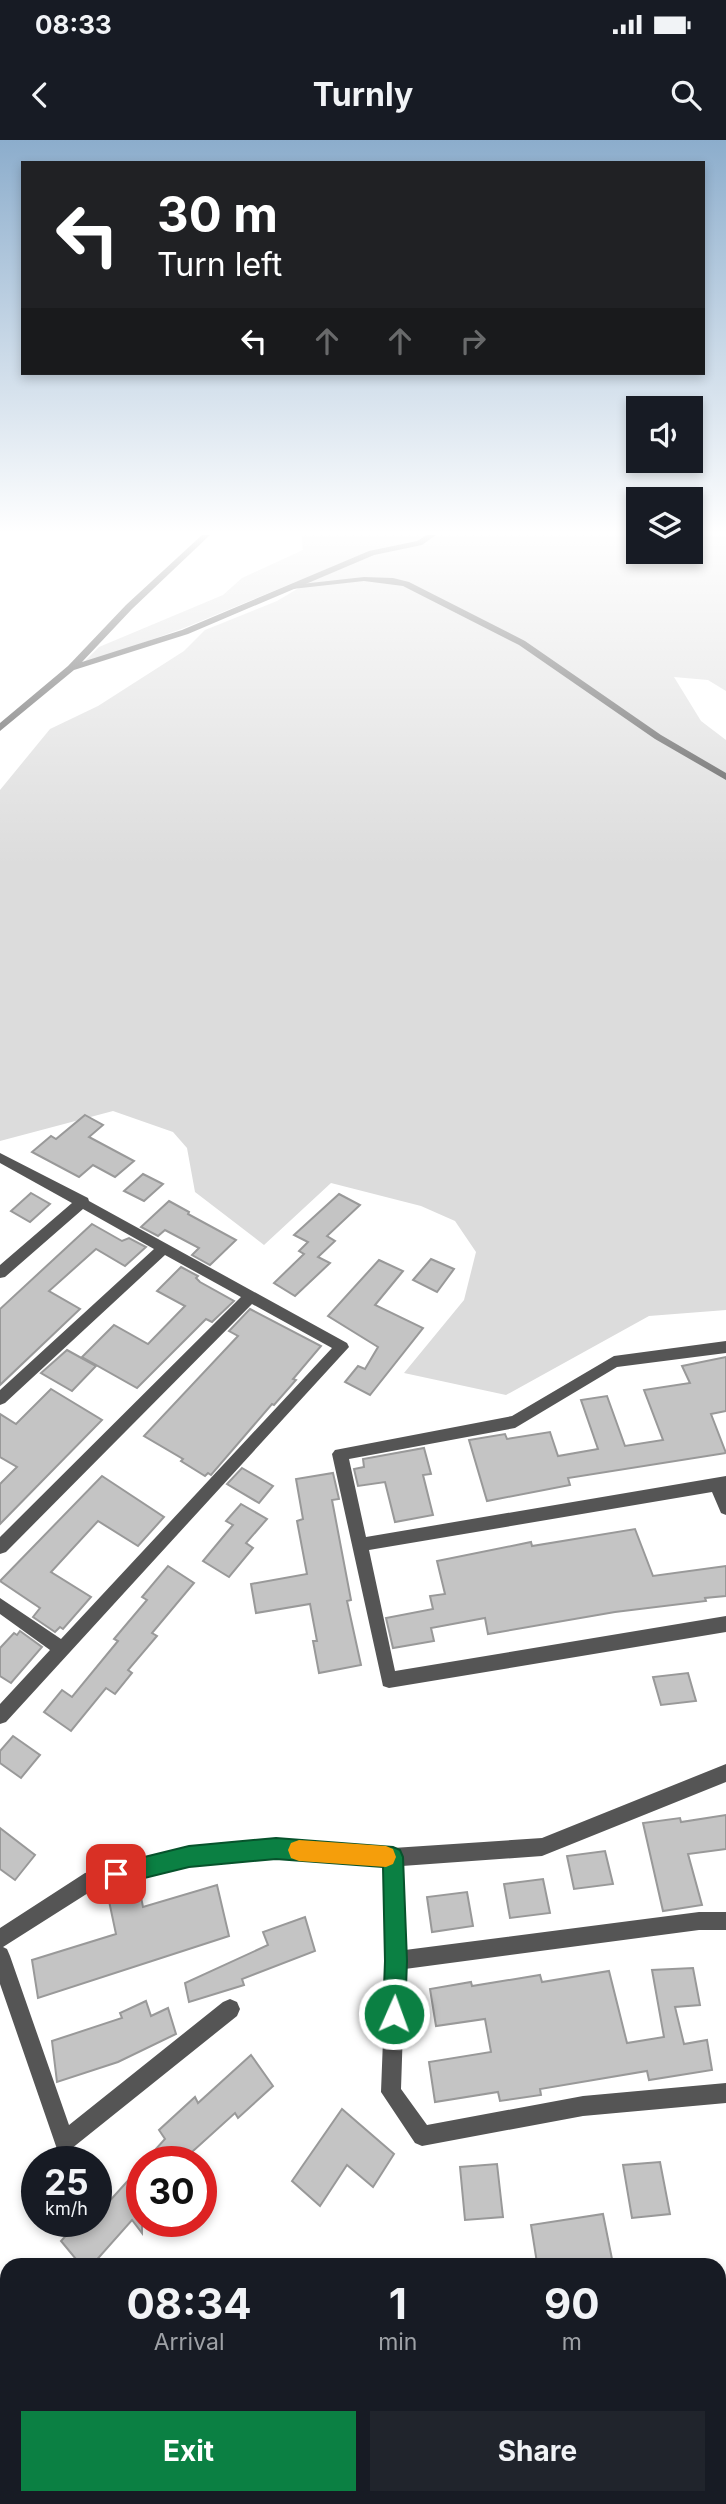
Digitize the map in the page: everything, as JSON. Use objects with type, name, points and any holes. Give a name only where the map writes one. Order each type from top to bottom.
[{"type":"street","points":[[0,728],[71,668],[93,645]]},
{"type":"street","points":[[71,668],[143,645]]},
{"type":"street","points":[[525,645],[658,737],[726,777]]},
{"type":"street","points":[[0,1716],[342,1347],[83,1201],[2,1159]]},
{"type":"street","points":[[0,1273],[83,1201]]},
{"type":"street","points":[[0,1399],[165,1247]]},
{"type":"street","points":[[0,1547],[251,1296]]},
{"type":"street","points":[[726,1347],[614,1362],[514,1422],[340,1454],[389,1680],[726,1624]]},
{"type":"street","points":[[360,1545],[722,1484],[726,1508]]},
{"type":"street","points":[[0,1605],[63,1650]]},
{"type":"street","points":[[0,1939],[92,1880],[189,1857],[276,1849],[393,1857],[542,1847],[726,1773]]},
{"type":"street","points":[[393,1857],[396,1961],[391,2092],[422,2136],[583,2106],[726,2093]]},
{"type":"street","points":[[396,1961],[699,1921],[726,1921]]},
{"type":"street","points":[[0,1956],[64,2143],[230,2009]]},
{"type":"shaded area","points":[[103,645],[136,645],[81,665]]},
{"type":"shaded area","points":[[190,645],[726,645],[726,691],[708,680],[674,677],[701,721],[726,740],[726,1310],[649,1316],[506,1395],[404,1373],[464,1300],[476,1252],[455,1221],[421,1206],[331,1183],[264,1245],[195,1192],[187,1148],[173,1132],[113,1111],[0,1141],[0,790],[50,729],[98,706]]},
{"type":"building","points":[[85,1115],[103,1125],[89,1137],[134,1161],[115,1177],[93,1165],[79,1177],[32,1152],[51,1136],[56,1139]]},
{"type":"building","points":[[143,1174],[163,1184],[144,1201],[124,1191]]},
{"type":"building","points":[[31,1193],[50,1204],[30,1222],[11,1211]]},
{"type":"building","points":[[339,1194],[360,1205],[327,1236],[335,1241],[318,1257],[330,1263],[295,1296],[274,1283],[304,1254],[299,1251],[308,1242],[294,1235]]},
{"type":"building","points":[[169,1201],[236,1240],[210,1265],[192,1255],[199,1248],[165,1230],[158,1236],[141,1227]]},
{"type":"building","points":[[92,1224],[122,1241],[129,1238],[146,1247],[125,1266],[96,1249],[49,1291],[80,1309],[0,1385],[0,1309]]},
{"type":"building","points":[[431,1259],[454,1269],[437,1292],[413,1280]]},
{"type":"building","points":[[379,1260],[403,1271],[375,1305],[423,1328],[370,1395],[345,1382],[358,1366],[365,1369],[378,1347],[328,1316]]},
{"type":"building","points":[[181,1267],[198,1276],[196,1278],[200,1282],[234,1301],[212,1322],[206,1319],[137,1388],[82,1357],[114,1325],[148,1344],[185,1306],[157,1291]]},
{"type":"building","points":[[250,1309],[321,1346],[274,1405],[272,1404],[211,1475],[208,1473],[205,1476],[181,1461],[183,1459],[144,1436],[238,1336],[229,1331]]},
{"type":"building","points":[[67,1350],[96,1366],[72,1391],[41,1373]]},
{"type":"building","points":[[726,1357],[726,1411],[711,1414],[726,1453],[568,1478],[570,1485],[487,1501],[469,1440],[505,1434],[507,1439],[550,1432],[558,1456],[598,1449],[581,1400],[607,1396],[625,1446],[663,1440],[644,1390],[690,1383],[682,1366]]},
{"type":"building","points":[[51,1389],[102,1420],[0,1524],[0,1484],[17,1467],[0,1457],[0,1414],[16,1424]]},
{"type":"building","points":[[424,1448],[431,1474],[423,1475],[433,1515],[395,1522],[385,1482],[358,1486],[354,1469],[364,1467],[363,1459]]},
{"type":"building","points":[[242,1468],[273,1486],[259,1503],[227,1484]]},
{"type":"building","points":[[333,1473],[339,1499],[332,1500],[351,1600],[347,1601],[361,1665],[319,1673],[313,1641],[317,1641],[310,1604],[256,1613],[251,1584],[307,1574],[297,1521],[303,1519],[296,1479]]},
{"type":"building","points":[[102,1476],[164,1517],[138,1546],[98,1521],[51,1572],[91,1597],[63,1629],[60,1627],[55,1632],[33,1617],[40,1608],[0,1581]]},
{"type":"building","points":[[241,1504],[267,1519],[246,1543],[253,1548],[229,1577],[203,1561],[233,1525],[226,1521]]},
{"type":"building","points":[[635,1529],[653,1576],[726,1566],[726,1596],[488,1634],[485,1618],[431,1628],[434,1641],[393,1648],[386,1618],[433,1609],[430,1596],[445,1594],[437,1561],[531,1542],[532,1546]]},
{"type":"building","points":[[168,1566],[194,1583],[152,1633],[157,1636],[128,1670],[132,1673],[115,1694],[106,1688],[71,1731],[44,1712],[62,1690],[72,1697],[118,1641],[114,1639],[147,1600],[142,1597]]},
{"type":"building","points":[[20,1631],[42,1647],[11,1683],[0,1676],[0,1648],[14,1633],[17,1635]]},
{"type":"building","points":[[688,1673],[696,1701],[661,1705],[653,1677]]},
{"type":"building","points":[[13,1736],[40,1755],[21,1778],[0,1763],[0,1751]]},
{"type":"building","points":[[726,1815],[726,1849],[688,1854],[702,1905],[663,1911],[643,1823],[680,1818],[681,1822]]},
{"type":"building","points":[[0,1828],[35,1855],[15,1880],[0,1869]]},
{"type":"building","points":[[605,1851],[613,1884],[574,1889],[567,1856]]},
{"type":"building","points":[[543,1879],[550,1913],[510,1918],[504,1884]]},
{"type":"building","points":[[217,1885],[229,1936],[38,1998],[32,1960],[116,1934],[109,1901],[140,1892],[143,1907]]},
{"type":"building","points":[[467,1892],[473,1926],[432,1932],[427,1897]]},
{"type":"building","points":[[305,1917],[315,1951],[242,1979],[244,1985],[189,2002],[185,1983],[268,1945],[263,1932]]},
{"type":"building","points":[[693,1968],[700,2005],[675,2007],[684,2044],[707,2040],[712,2070],[649,2080],[647,2071],[540,2089],[541,2095],[500,2101],[498,2092],[435,2102],[429,2062],[491,2052],[485,2019],[436,2026],[430,1989],[471,1982],[472,1986],[540,1975],[542,1982],[609,1971],[627,2043],[664,2037],[652,1970]]},
{"type":"building","points":[[146,2001],[151,2016],[168,2008],[176,2034],[118,2062],[57,2082],[52,2041],[122,2018],[120,2013]]},
{"type":"building","points":[[251,2055],[273,2086],[238,2118],[235,2113],[199,2146],[159,2146],[165,2139],[159,2130],[195,2097],[198,2103]]},
{"type":"building","points":[[342,2109],[394,2154],[373,2187],[347,2165],[320,2206],[292,2181]]},
{"type":"building","points":[[660,2162],[670,2214],[632,2218],[623,2165]]},
{"type":"building","points":[[497,2164],[503,2217],[465,2220],[460,2167]]},
{"type":"building","points":[[126,2183],[126,2227],[98,2258],[75,2258],[61,2241],[65,2237],[112,2237],[112,2198]]},
{"type":"building","points":[[603,2214],[612,2258],[536,2258],[531,2225]]},
{"type":"slow traffic","points":[[299,1850],[386,1857]]},
{"type":"route","points":[[116,1874],[189,1857],[276,1849],[393,1857],[396,1961],[394,2014]]}]
